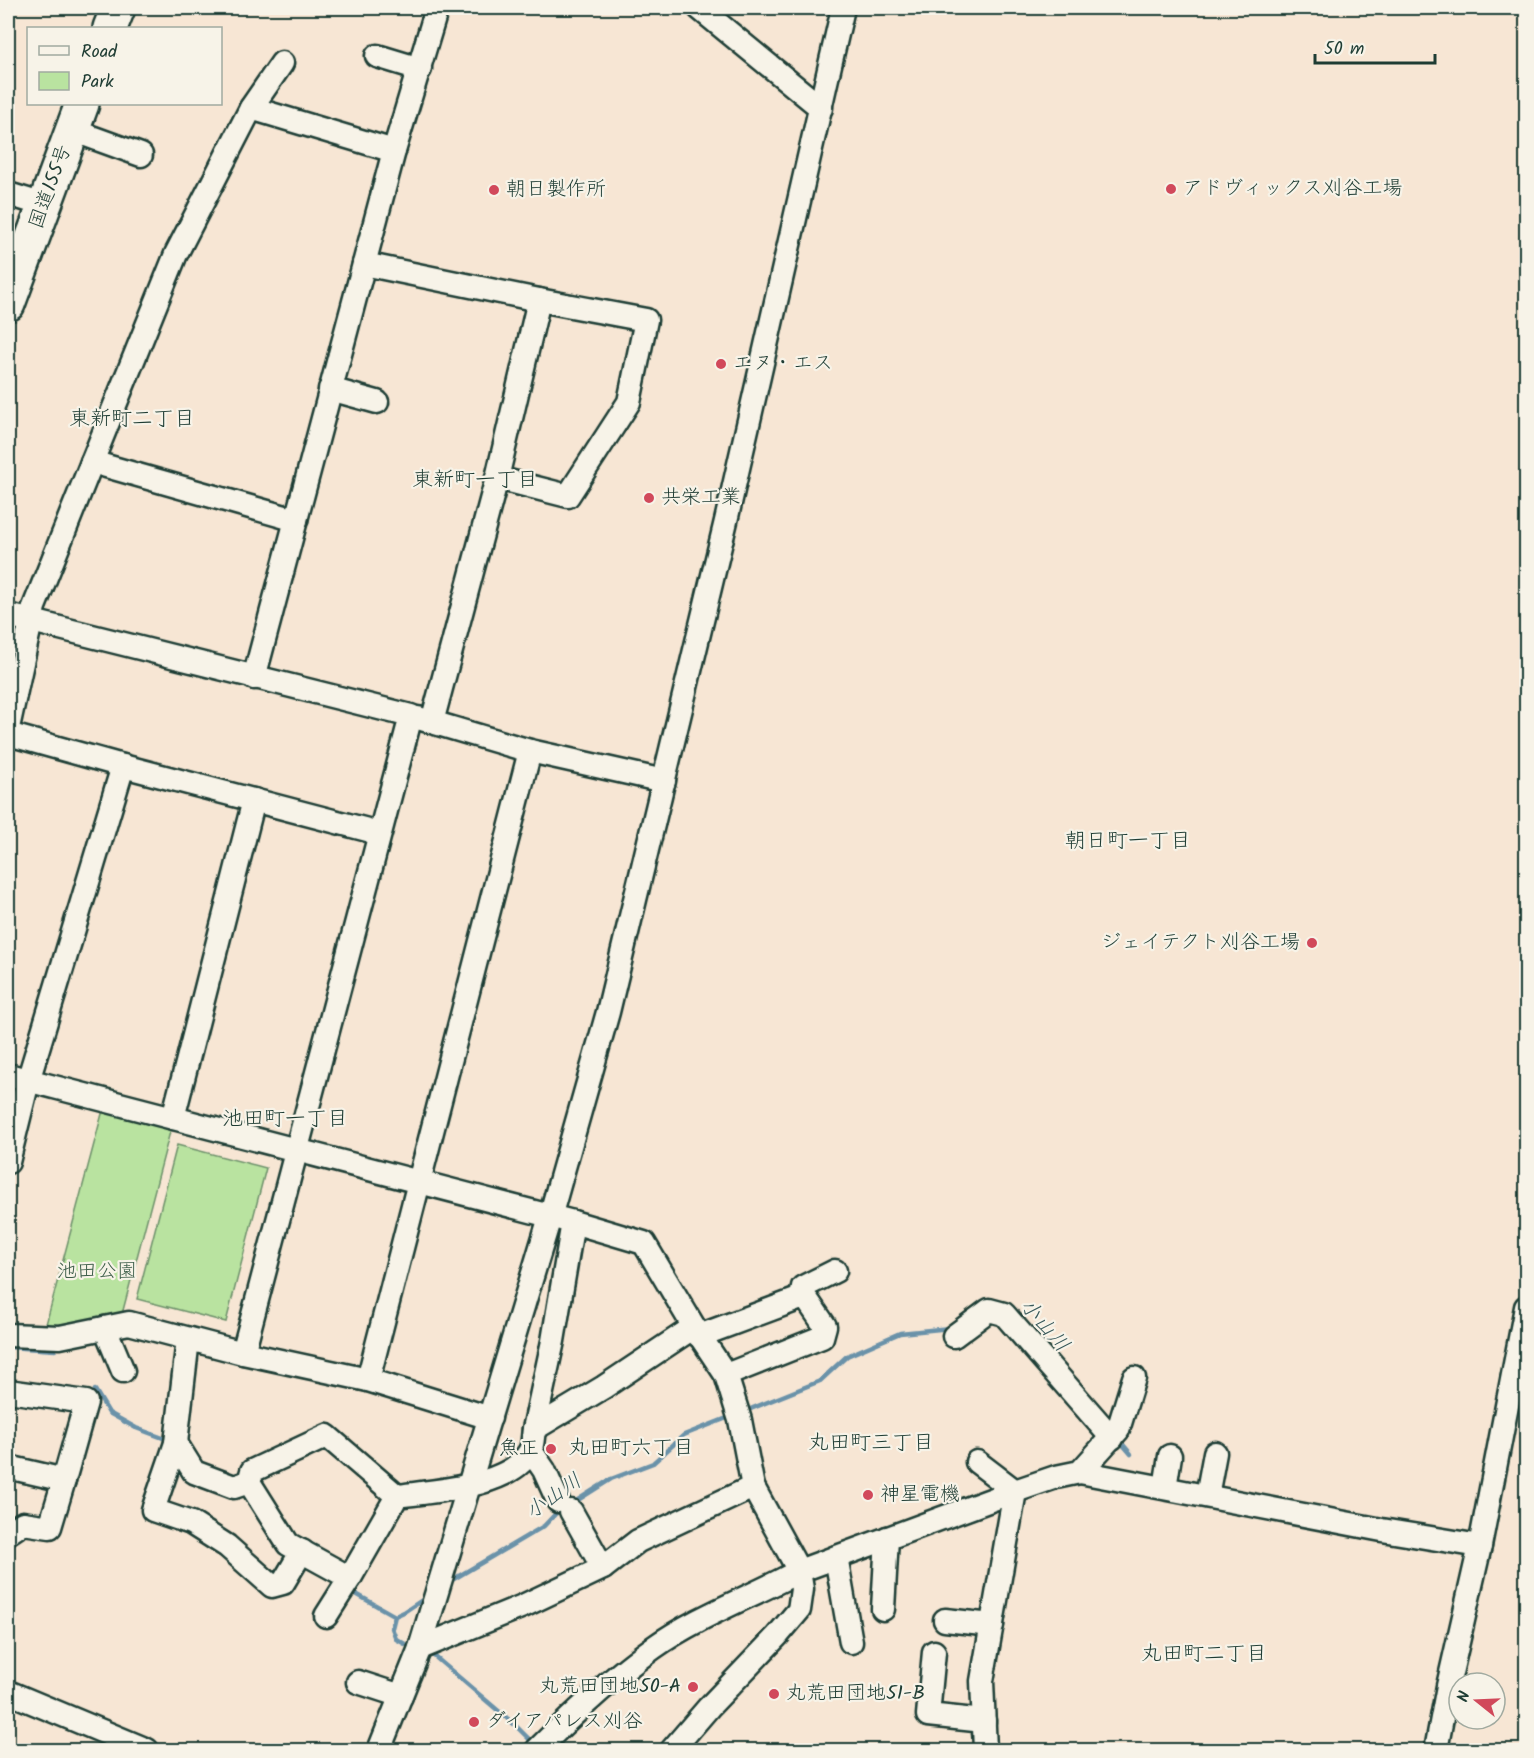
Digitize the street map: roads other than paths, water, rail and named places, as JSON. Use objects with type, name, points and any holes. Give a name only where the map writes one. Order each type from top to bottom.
[{"type":"highway","points":[[110,27],[118,8]]},
{"type":"highway","name":"国道155号","points":[[8,304],[77,117]]},
{"type":"street","points":[[254,678],[394,151],[437,8]]},
{"type":"street","points":[[699,8],[821,108]]},
{"type":"street","points":[[379,1750],[418,1654],[550,1217],[609,1012],[729,510],[843,8]]},
{"type":"street","points":[[377,56],[420,69]]},
{"type":"street","points":[[8,728],[34,607],[176,254],[251,108],[282,63]]},
{"type":"street","points":[[251,108],[394,151]]},
{"type":"street","points":[[77,117],[141,155]]},
{"type":"street","points":[[8,194],[44,205]]},
{"type":"street","points":[[364,264],[646,320],[629,402],[568,496],[497,478]]},
{"type":"street","points":[[243,1353],[379,833],[421,719],[497,478],[539,300]]},
{"type":"street","points":[[330,389],[376,402]]},
{"type":"street","points":[[92,462],[296,520]]},
{"type":"street","points":[[8,615],[421,719],[530,751],[664,782]]},
{"type":"street","points":[[8,734],[379,833]]},
{"type":"street","points":[[368,1380],[530,751]]},
{"type":"street","points":[[8,1162],[18,1078],[123,766]]},
{"type":"street","points":[[173,1119],[254,800]]},
{"type":"street","points":[[18,1078],[419,1184],[573,1222],[644,1243],[726,1375],[738,1412],[753,1487],[799,1571],[802,1589],[799,1610],[672,1750]]},
{"type":"street","points":[[346,1585],[298,1558],[249,1482],[252,1471],[327,1436],[398,1496],[488,1481],[515,1468],[532,1440],[553,1341],[573,1222]]},
{"type":"street","points":[[801,1298],[803,1287],[834,1271]]},
{"type":"street","points":[[532,1440],[604,1386],[697,1331],[801,1298],[808,1301],[825,1326],[822,1337],[726,1375]]},
{"type":"street","points":[[1436,1750],[1480,1546],[1527,1307]]},
{"type":"street","points":[[954,1336],[989,1310],[1004,1314],[1115,1434]]},
{"type":"street","points":[[8,1335],[60,1337],[129,1323],[243,1353],[368,1380],[490,1418]]},
{"type":"street","points":[[105,1328],[123,1371]]},
{"type":"street","points":[[188,1339],[176,1443],[153,1510],[190,1523],[228,1546],[272,1586],[283,1583],[298,1558]]},
{"type":"street","points":[[1080,1472],[1115,1434],[1134,1378]]},
{"type":"street","points":[[8,1390],[86,1402],[50,1527],[23,1523],[8,1533]]},
{"type":"street","points":[[1094,1401],[1115,1434]]},
{"type":"street","points":[[532,1440],[544,1470],[603,1568]]},
{"type":"street","points":[[176,1443],[194,1472],[234,1487],[249,1482]]},
{"type":"street","points":[[1207,1496],[1215,1453]]},
{"type":"street","points":[[1165,1488],[1170,1456]]},
{"type":"street","points":[[977,1462],[1015,1491]]},
{"type":"street","points":[[8,1467],[64,1480]]},
{"type":"street","points":[[542,1745],[576,1711],[654,1647],[691,1625],[799,1571],[1056,1477],[1080,1472],[1382,1530],[1480,1546]]},
{"type":"street","points":[[418,1654],[603,1568],[638,1541],[753,1487]]},
{"type":"street","points":[[986,1750],[982,1681],[1015,1491]]},
{"type":"street","points":[[326,1616],[398,1496]]},
{"type":"street","points":[[883,1609],[887,1538]]},
{"type":"street","points":[[836,1557],[851,1642]]},
{"type":"street","points":[[945,1620],[992,1625]]},
{"type":"street","points":[[934,1652],[928,1715],[984,1721]]},
{"type":"street","points":[[358,1682],[401,1696]]},
{"type":"street","points":[[8,1692],[147,1750]]},
{"type":"waterway","name":"小山川","points":[[743,1412],[820,1381],[847,1356],[900,1333],[950,1328]]},
{"type":"waterway","name":"小山川","points":[[8,1347],[55,1350]]},
{"type":"waterway","name":"小山川","points":[[95,1390],[109,1413],[136,1428],[171,1441]]},
{"type":"waterway","name":"小山川","points":[[573,1503],[611,1479],[653,1463],[684,1435],[732,1416]]},
{"type":"waterway","name":"小山川","points":[[1119,1440],[1131,1454]]},
{"type":"waterway","name":"小山川","points":[[447,1583],[544,1526],[560,1509]]},
{"type":"waterway","name":"小山川","points":[[349,1590],[395,1616],[428,1596]]},
{"type":"waterway","points":[[395,1616],[392,1628],[396,1639],[414,1649]]},
{"type":"waterway","points":[[428,1654],[434,1656],[535,1745]]},
{"type":"place","name":"アドヴィックス刈谷工場","points":[[1171,189]]},
{"type":"place","name":"朝日製作所","points":[[494,190]]},
{"type":"place","name":"エヌ・エス","points":[[721,364]]},
{"type":"place","name":"共栄工業","points":[[649,498]]},
{"type":"place","name":"ジェイテクト刈谷工場","points":[[1312,943]]},
{"type":"place","name":"魚正","points":[[551,1449]]},
{"type":"place","name":"神星電機","points":[[868,1495]]},
{"type":"place","name":"丸荒田団地50-A","points":[[693,1687]]},
{"type":"place","name":"丸荒田団地51-B","points":[[774,1694]]},
{"type":"place","name":"ダイアパレス刈谷","points":[[474,1722]]},
{"type":"district","name":"東新町二丁目","points":[[132,419]]},
{"type":"district","name":"東新町一丁目","points":[[475,480]]},
{"type":"district","name":"朝日町一丁目","points":[[1128,841]]},
{"type":"district","name":"池田町一丁目","points":[[285,1119]]},
{"type":"district","name":"丸田町三丁目","points":[[871,1443]]},
{"type":"district","name":"丸田町六丁目","points":[[631,1448]]},
{"type":"district","name":"丸田町二丁目","points":[[1204,1654]]},
{"type":"park label","name":"池田公園","points":[[97,1272]]}]
